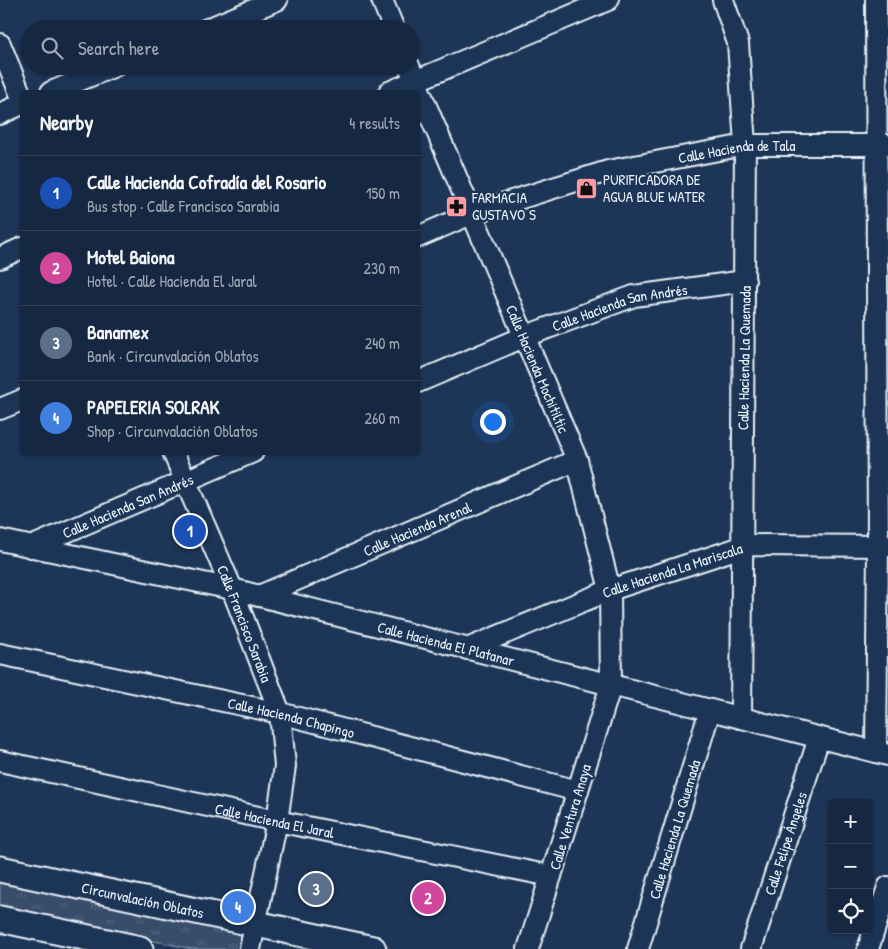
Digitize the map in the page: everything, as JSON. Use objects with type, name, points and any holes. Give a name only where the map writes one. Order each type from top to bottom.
[{"type":"main road","name":"Circunvalación Oblatos","points":[[0,869],[373,949]]},
{"type":"main road","points":[[0,919],[140,949]]},
{"type":"street","points":[[229,20],[277,0]]},
{"type":"street","points":[[382,0],[390,20]]},
{"type":"street","points":[[420,71],[608,0]]},
{"type":"street","name":"Calle Hacienda La Quemada","points":[[723,0],[738,44],[745,145],[741,718]]},
{"type":"street","points":[[876,0],[882,145],[882,754]]},
{"type":"street","points":[[0,44],[20,93]]},
{"type":"street","points":[[57,90],[93,75]]},
{"type":"street","points":[[392,90],[411,75]]},
{"type":"street","name":"Calle Hacienda Mochitiltic","points":[[412,75],[419,90]]},
{"type":"street","name":"Calle Hacienda Mochitiltic","points":[[420,92],[526,336],[577,460],[610,590],[611,685]]},
{"type":"street","points":[[0,114],[20,105]]},
{"type":"street","name":"Calle Hacienda de Tala","points":[[420,235],[473,214],[608,172],[745,145],[882,145]]},
{"type":"street","points":[[0,258],[20,249]]},
{"type":"street","name":"Calle Hacienda San Andrés","points":[[420,381],[526,336],[634,296],[745,281]]},
{"type":"street","points":[[0,409],[20,401]]},
{"type":"street","name":"Calle Francisco Sarabia","points":[[174,455],[232,589],[280,713],[285,766],[277,821],[250,949]]},
{"type":"street","name":"Calle Hacienda San Andrés","points":[[31,547],[246,455]]},
{"type":"street","name":"Calle Hacienda Arenal","points":[[259,596],[577,460]]},
{"type":"street","name":"Calle Hacienda El Platanar","points":[[0,540],[232,589],[882,754]]},
{"type":"street","name":"Calle Hacienda La Mariscala","points":[[467,649],[610,590],[748,545],[883,546]]},
{"type":"street","name":"Calle Hacienda Chapingo","points":[[0,654],[280,713],[578,791]]},
{"type":"street","name":"Calle Ventura Anaya","points":[[528,949],[611,685]]},
{"type":"street","name":"Calle Hacienda La Quemada","points":[[638,949],[710,710]]},
{"type":"street","name":"Calle Felipe Ángeles","points":[[751,949],[819,738]]},
{"type":"street","name":"Calle Hacienda El Jaral","points":[[0,761],[277,821],[551,876]]},
{"type":"street","points":[[868,949],[888,887]]},
{"type":"green space","points":[[0,876],[242,930],[239,949],[192,949],[0,908]]},
{"type":"place","name":"PURIFICADORA DE AGUA BLUE WATER","points":[[587,188]]},
{"type":"place","name":"FARMACIA GUSTAVO S","points":[[456,206]]},
{"type":"place","name":"Calle Hacienda Cofradía del Rosario","points":[[190,531]]},
{"type":"place","name":"Banamex","points":[[316,889]]},
{"type":"place","name":"Motel Baiona","points":[[428,898]]},
{"type":"place","name":"PAPELERIA SOLRAK","points":[[238,907]]}]
